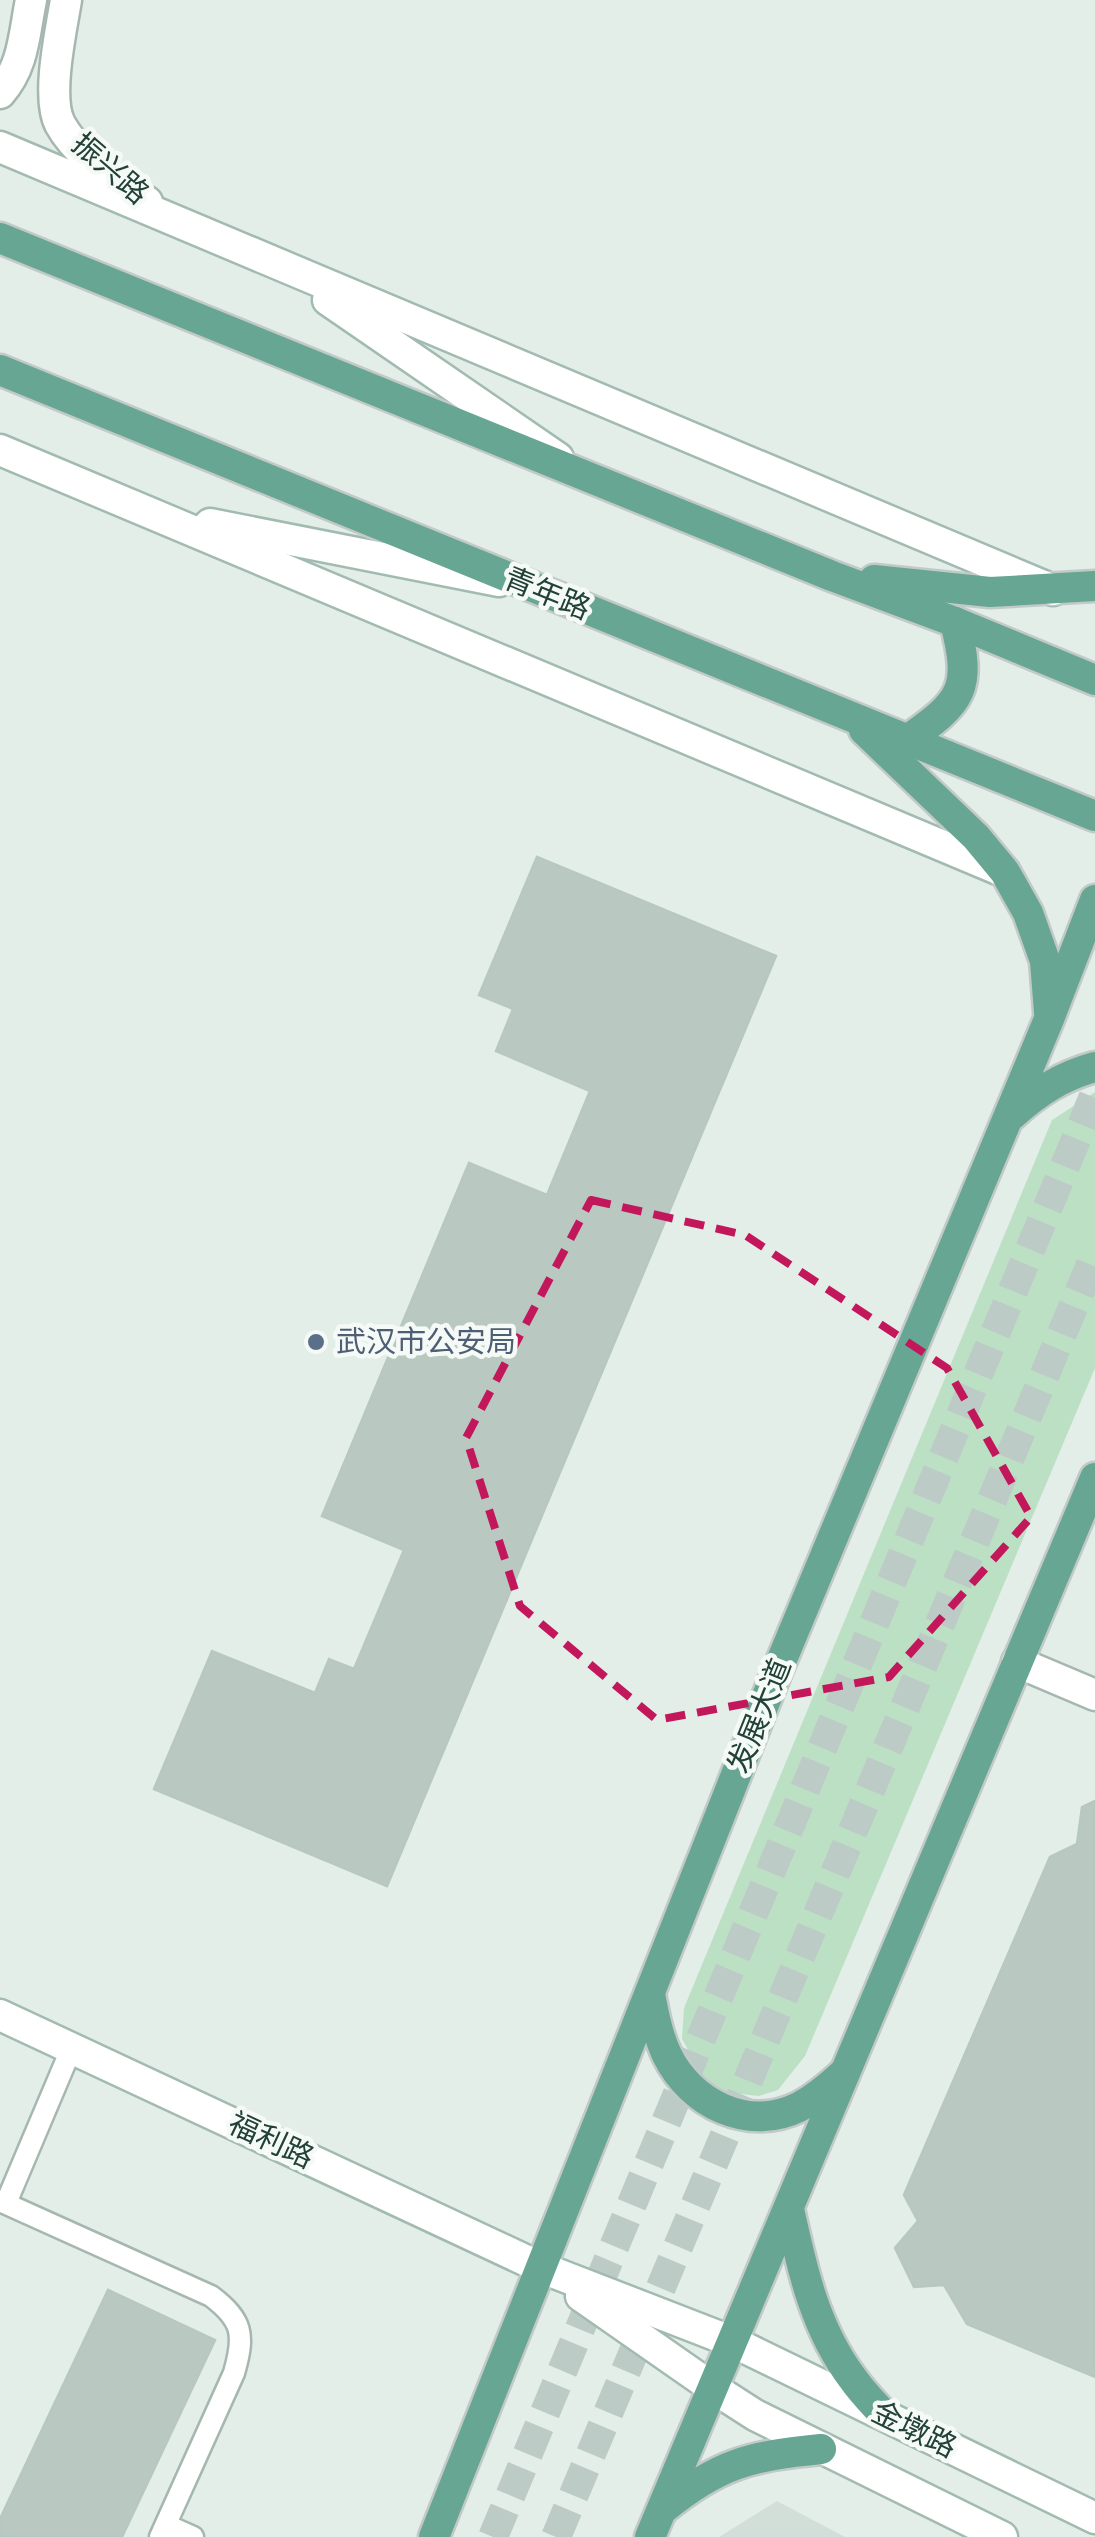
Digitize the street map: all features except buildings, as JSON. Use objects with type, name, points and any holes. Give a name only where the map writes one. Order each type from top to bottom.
[{"type":"main road","points":[[5,87],[19,64],[31,0]]},
{"type":"main road","name":"振兴路","points":[[66,0],[54,90],[59,122],[88,159],[165,216]]},
{"type":"main road","points":[[0,147],[1053,590]]},
{"type":"main road","points":[[0,238],[1095,680]]},
{"type":"main road","points":[[275,263],[581,474]]},
{"type":"main road","name":"青年路","points":[[0,370],[1095,816]]},
{"type":"main road","points":[[0,450],[1005,872]]},
{"type":"main road","points":[[148,512],[534,588]]},
{"type":"main road","points":[[832,576],[990,592],[1095,586]]},
{"type":"main road","points":[[907,740],[936,720],[959,690],[964,658],[955,622]]},
{"type":"main road","points":[[851,717],[976,837],[1005,872],[1028,913],[1045,961],[1050,1019]]},
{"type":"main road","name":"发展大道","points":[[434,2537],[778,1669],[1050,1019],[1095,900]]},
{"type":"main road","points":[[1006,1119],[1062,1078],[1095,1067]]},
{"type":"main road","points":[[656,2524],[1095,1478]]},
{"type":"main road","points":[[1017,1662],[1095,1695]]},
{"type":"main road","points":[[650,1994],[656,2026],[668,2057],[686,2084],[705,2101],[735,2114],[768,2115],[796,2109],[823,2093],[847,2070]]},
{"type":"main road","name":"福利路","points":[[0,2015],[542,2268]]},
{"type":"main road","points":[[789,2209],[818,2316],[852,2379],[884,2416]]},
{"type":"main road","name":"金墩路","points":[[542,2268],[733,2342],[1095,2518]]},
{"type":"main road","name":"金墩路","points":[[542,2268],[755,2415],[1002,2537]]},
{"type":"main road","points":[[656,2524],[688,2488],[715,2472],[745,2461],[821,2449]]},
{"type":"lane","points":[[72,2047],[3,2202],[211,2296],[229,2309],[240,2329],[241,2349],[234,2373],[163,2531],[193,2537]]},
{"type":"highlighted area","points":[[591,1200],[745,1235],[947,1368],[1031,1517],[889,1677],[657,1720],[520,1606],[466,1438]]},
{"type":"shaded area","points":[[777,2501],[845,2537],[719,2537]]},
{"type":"green space","points":[[1095,1092],[1095,1368],[805,2056],[778,2090],[759,2096],[724,2092],[704,2078],[682,2039],[684,2008],[1052,1120]]},
{"type":"tunnel","points":[[493,2537],[1095,1094]]},
{"type":"tunnel","points":[[556,2537],[1095,1255]]},
{"type":"place","name":"武汉市公安局","points":[[316,1342]]}]
